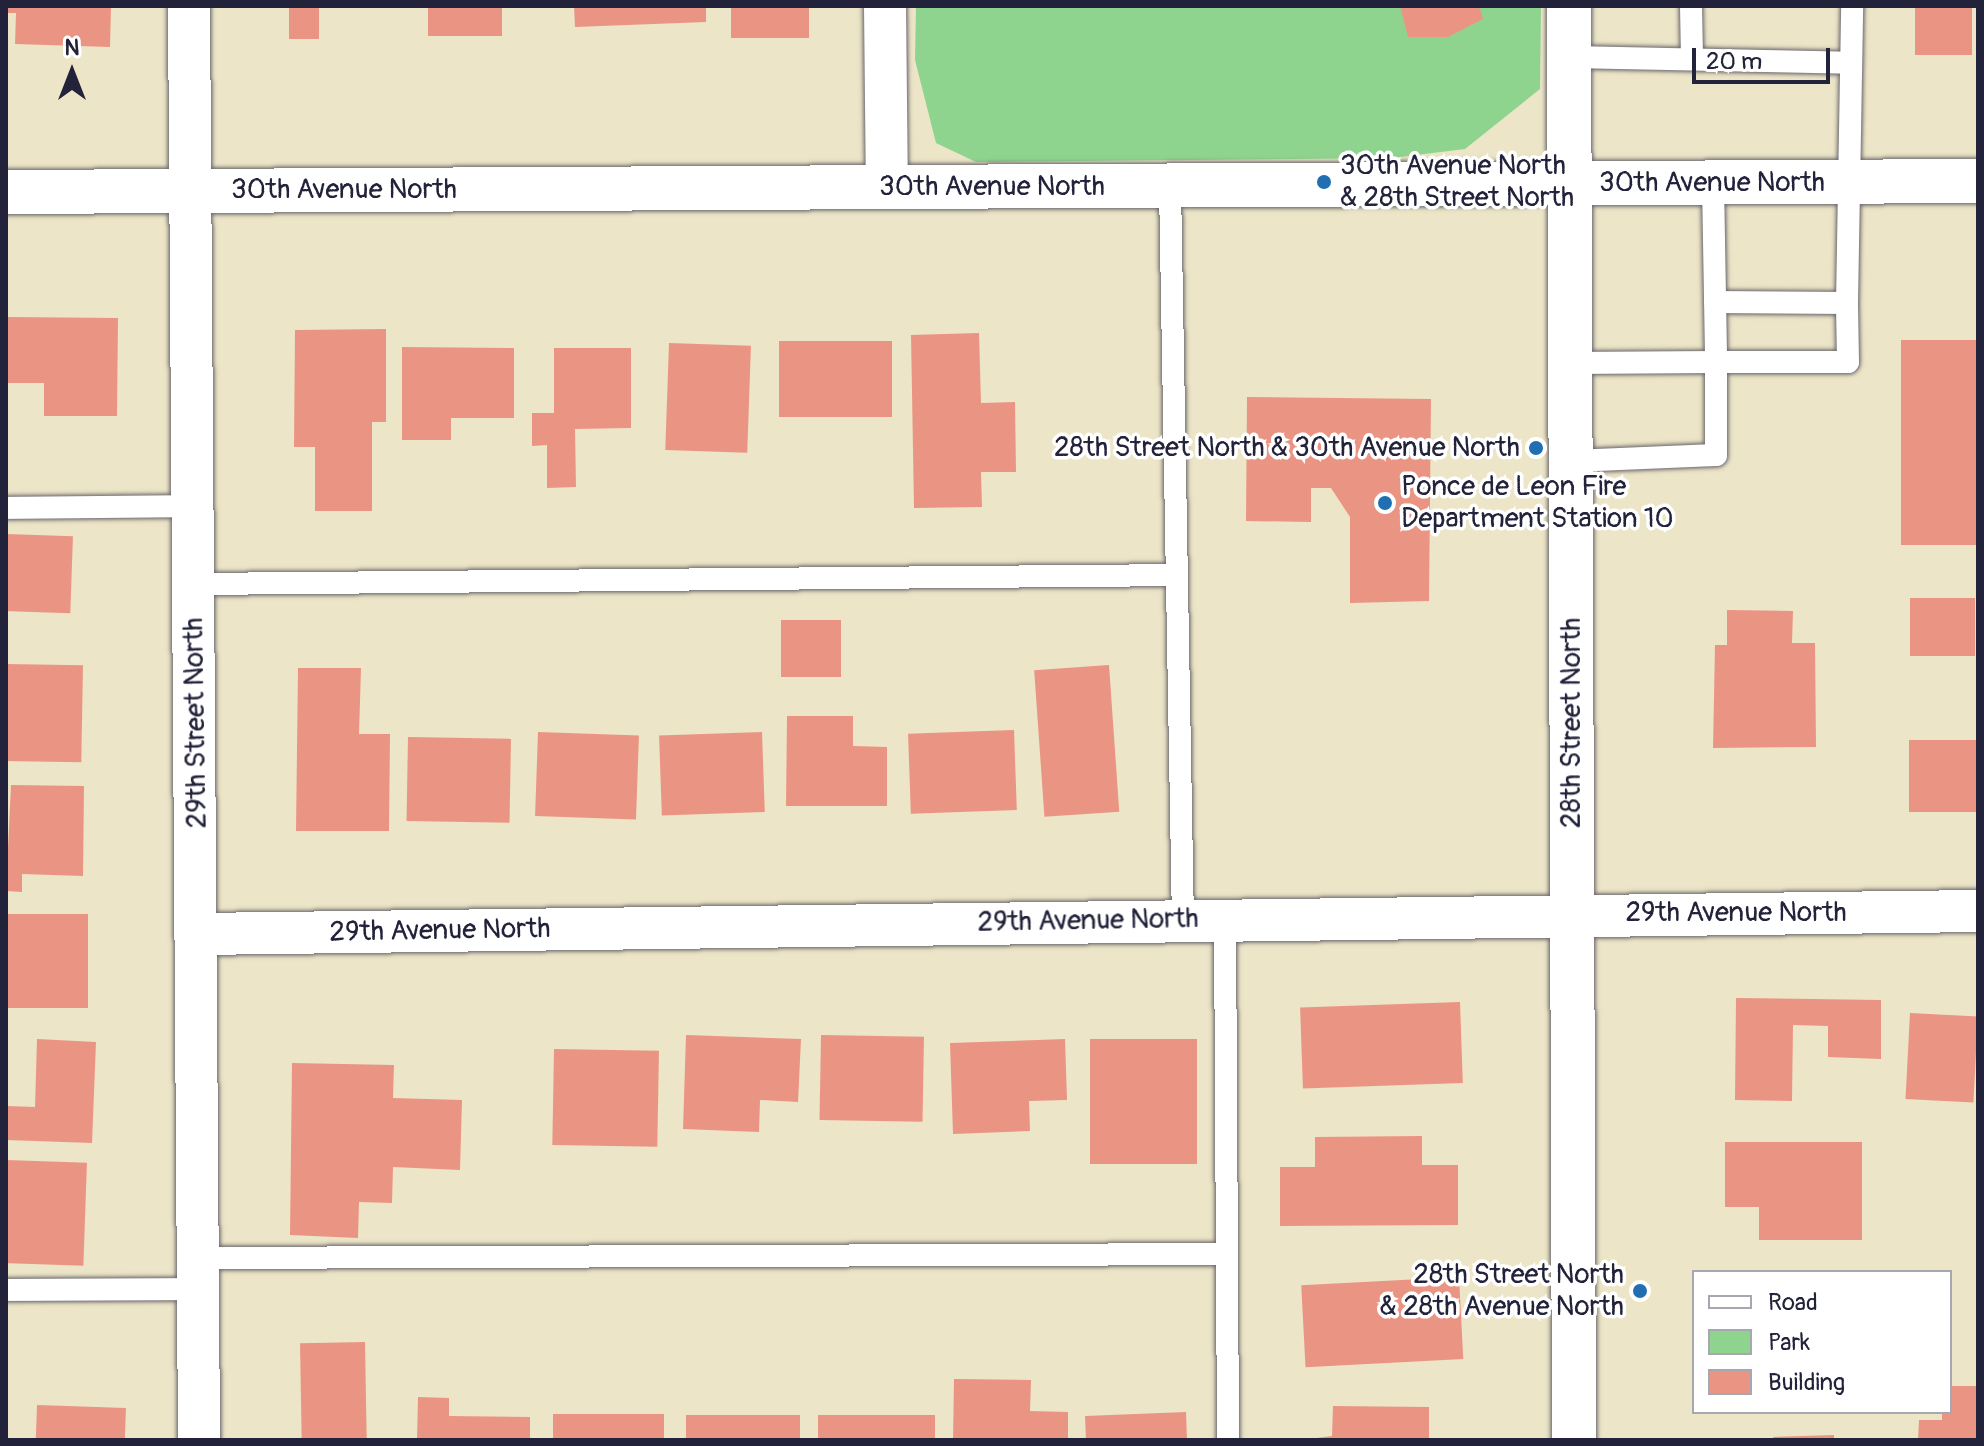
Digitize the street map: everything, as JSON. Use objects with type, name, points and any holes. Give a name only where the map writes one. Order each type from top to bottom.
[{"type":"street","name":"29th Street North","points":[[189,6],[198,934],[199,1440]]},
{"type":"street","points":[[885,6],[887,187]]},
{"type":"street","name":"28th Street North","points":[[1569,6],[1574,1440]]},
{"type":"street","name":"30th Avenue North","points":[[6,192],[1978,181]]},
{"type":"street","name":"29th Avenue North","points":[[198,934],[1978,911]]},
{"type":"lane","points":[[1691,6],[1692,59]]},
{"type":"lane","points":[[1570,363],[1848,362],[1852,6]]},
{"type":"lane","points":[[1570,57],[1851,63]]},
{"type":"lane","points":[[1571,461],[1716,455],[1713,183]]},
{"type":"lane","points":[[1170,186],[1183,920]]},
{"type":"lane","points":[[1715,302],[1847,303]]},
{"type":"lane","points":[[6,508],[193,506]]},
{"type":"lane","points":[[194,584],[1177,575]]},
{"type":"lane","points":[[1225,919],[1228,1440]]},
{"type":"lane","points":[[6,1290],[199,1273],[1227,1254]]},
{"type":"green space","points":[[916,6],[1541,6],[1540,89],[1465,149],[1392,158],[976,162],[936,143],[915,60]]},
{"type":"building","points":[[6,6],[111,6],[110,47],[15,44],[16,13],[6,13]]},
{"type":"building","points":[[289,6],[319,6],[319,39],[289,39]]},
{"type":"building","points":[[428,6],[502,6],[502,36],[428,36]]},
{"type":"building","points":[[574,6],[706,6],[706,22],[575,27]]},
{"type":"building","points":[[731,6],[809,6],[809,38],[731,38]]},
{"type":"building","points":[[1400,6],[1479,6],[1483,19],[1448,37],[1408,37]]},
{"type":"building","points":[[1915,6],[1972,6],[1972,55],[1915,55]]},
{"type":"building","points":[[8,317],[118,318],[117,416],[44,416],[44,383],[8,383]]},
{"type":"building","points":[[386,329],[386,422],[372,422],[372,511],[315,511],[315,447],[294,447],[295,330]]},
{"type":"building","points":[[979,333],[981,403],[1015,402],[1016,472],[981,472],[982,507],[914,508],[911,335]]},
{"type":"building","points":[[1901,340],[1978,340],[1978,545],[1901,545]]},
{"type":"building","points":[[779,341],[892,341],[892,417],[779,417]]},
{"type":"building","points":[[669,343],[751,346],[747,453],[665,450]]},
{"type":"building","points":[[402,347],[514,348],[514,418],[451,418],[451,440],[402,440]]},
{"type":"building","points":[[554,348],[631,348],[631,428],[575,429],[576,487],[547,488],[547,445],[532,446],[532,413],[554,413]]},
{"type":"building","name":"Ponce de Leon Fire Department Station 10","points":[[1247,397],[1431,399],[1429,601],[1350,603],[1350,517],[1331,488],[1311,488],[1311,522],[1246,521]]},
{"type":"building","points":[[6,534],[73,536],[70,613],[6,611]]},
{"type":"building","points":[[1910,598],[1975,598],[1975,656],[1910,656]]},
{"type":"building","points":[[1727,610],[1793,611],[1792,643],[1815,643],[1816,747],[1713,748],[1715,645],[1727,645]]},
{"type":"building","points":[[781,620],[841,620],[841,677],[781,677]]},
{"type":"building","points":[[6,664],[83,665],[81,762],[6,761]]},
{"type":"building","points":[[1109,665],[1119,812],[1044,817],[1034,670]]},
{"type":"building","points":[[298,668],[361,668],[359,734],[390,734],[389,831],[296,831]]},
{"type":"building","points":[[787,716],[853,716],[853,746],[887,747],[887,806],[786,806]]},
{"type":"building","points":[[1014,730],[1017,810],[911,814],[908,734]]},
{"type":"building","points":[[538,732],[639,736],[636,819],[535,816]]},
{"type":"building","points":[[762,732],[765,812],[662,816],[659,736]]},
{"type":"building","points":[[408,737],[511,739],[510,823],[407,821]]},
{"type":"building","points":[[1909,740],[1978,740],[1978,812],[1909,812]]},
{"type":"building","points":[[11,785],[84,786],[83,876],[22,874],[22,892],[6,891]]},
{"type":"building","points":[[6,914],[88,914],[88,1008],[6,1008]]},
{"type":"building","points":[[1736,998],[1881,1000],[1881,1059],[1828,1057],[1828,1026],[1793,1025],[1792,1101],[1735,1100]]},
{"type":"building","points":[[1460,1002],[1463,1083],[1303,1089],[1300,1008]]},
{"type":"building","points":[[1910,1013],[1978,1017],[1973,1102],[1905,1099]]},
{"type":"building","points":[[686,1035],[801,1039],[798,1102],[760,1100],[759,1132],[683,1129]]},
{"type":"building","points":[[821,1035],[924,1037],[923,1122],[820,1120]]},
{"type":"building","points":[[37,1039],[96,1042],[92,1143],[6,1140],[6,1106],[35,1107]]},
{"type":"building","points":[[1065,1039],[1067,1100],[1029,1101],[1030,1131],[953,1134],[950,1043]]},
{"type":"building","points":[[1090,1039],[1197,1039],[1197,1164],[1090,1164]]},
{"type":"building","points":[[554,1049],[659,1051],[657,1147],[552,1145]]},
{"type":"building","points":[[292,1063],[394,1065],[393,1098],[462,1100],[460,1170],[393,1167],[392,1203],[359,1202],[358,1238],[290,1235]]},
{"type":"building","points":[[1422,1136],[1422,1165],[1458,1165],[1458,1225],[1280,1226],[1280,1167],[1315,1167],[1315,1137]]},
{"type":"building","points":[[1725,1142],[1862,1142],[1862,1240],[1759,1240],[1759,1207],[1725,1207]]},
{"type":"building","points":[[6,1160],[87,1163],[83,1266],[6,1263]]},
{"type":"building","points":[[1459,1277],[1463,1359],[1306,1367],[1301,1285]]},
{"type":"building","points":[[365,1342],[367,1440],[302,1440],[300,1343]]},
{"type":"building","points":[[954,1379],[1031,1380],[1030,1411],[1068,1412],[1068,1440],[953,1440]]},
{"type":"building","points":[[1952,1386],[1978,1386],[1978,1440],[1918,1440],[1919,1420],[1942,1420],[1942,1414],[1952,1414]]},
{"type":"building","points":[[418,1397],[449,1398],[449,1416],[530,1417],[530,1440],[417,1440]]},
{"type":"building","points":[[37,1405],[126,1408],[125,1440],[36,1440]]},
{"type":"building","points":[[1333,1406],[1429,1407],[1429,1440],[1301,1440],[1332,1436]]},
{"type":"building","points":[[1186,1412],[1187,1440],[1086,1440],[1085,1416]]},
{"type":"building","points":[[553,1414],[664,1414],[664,1440],[553,1440]]},
{"type":"building","points":[[686,1415],[800,1415],[800,1440],[686,1440]]},
{"type":"building","points":[[818,1415],[935,1415],[935,1440],[818,1440]]},
{"type":"building","points":[[1834,1435],[1834,1440],[1773,1440],[1773,1437]]},
{"type":"place","name":"30th Avenue North & 28th Street North","points":[[1324,182]]},
{"type":"place","name":"28th Street North & 30th Avenue North","points":[[1536,448]]},
{"type":"place","name":"Ponce de Leon Fire Department Station 10","points":[[1385,503]]},
{"type":"place","name":"28th Street North & 28th Avenue North","points":[[1640,1291]]}]
